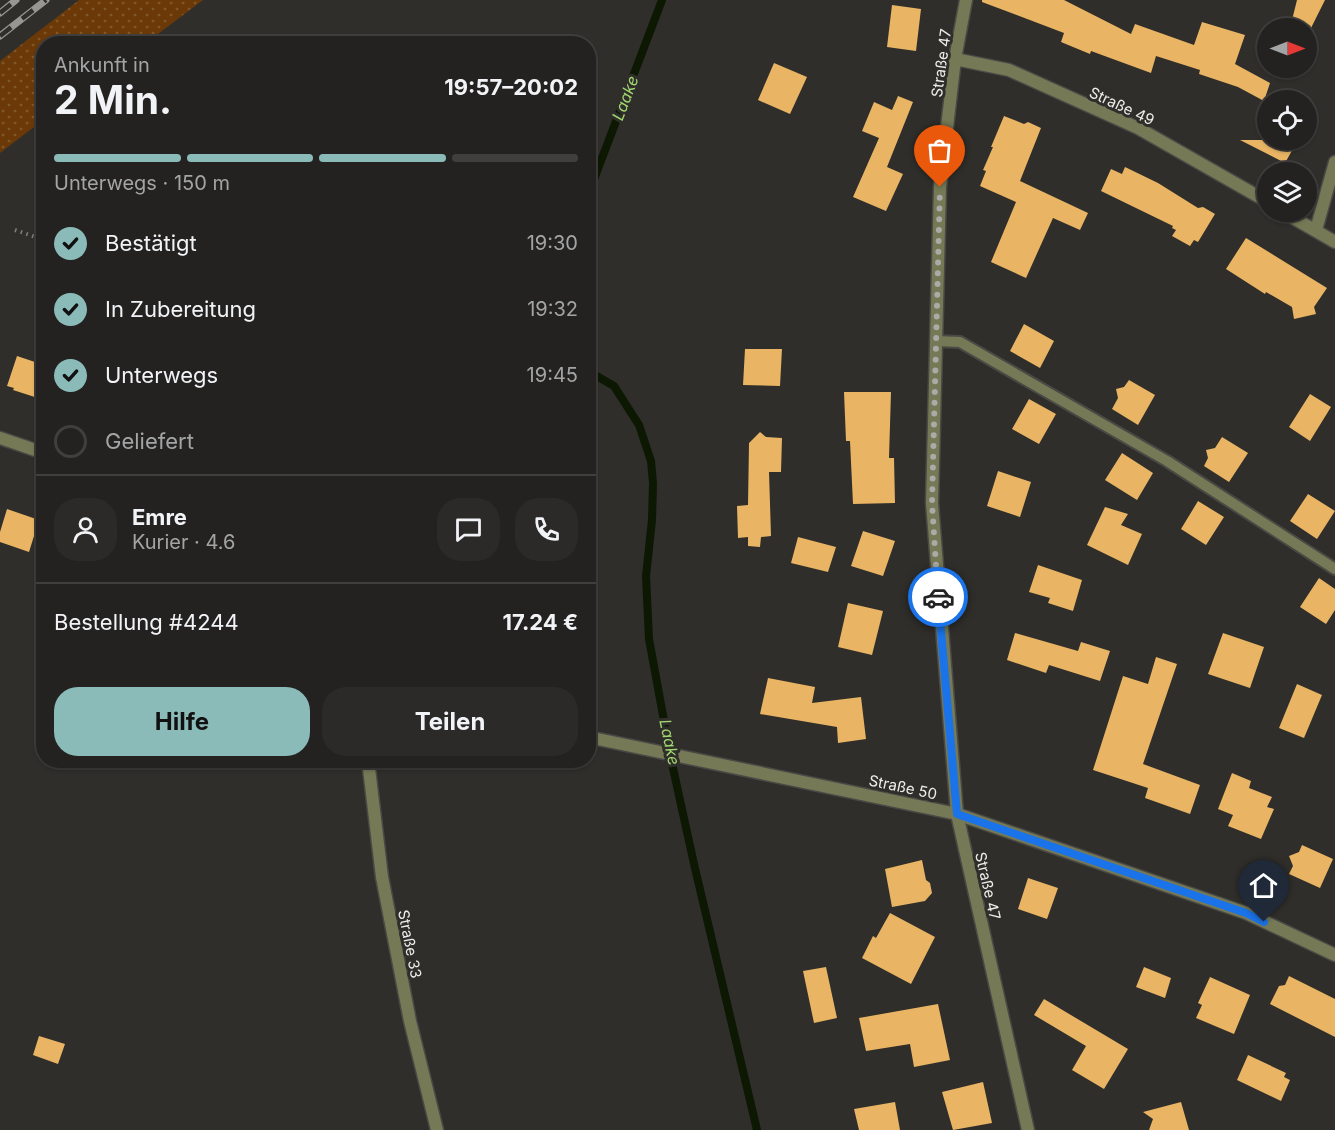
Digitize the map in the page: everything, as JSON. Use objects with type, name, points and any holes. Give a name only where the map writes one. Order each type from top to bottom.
[{"type":"street","name":"Straße 47","points":[[966,0],[955,59],[940,187],[932,503],[957,814],[1028,1130]]},
{"type":"street","name":"Straße 49","points":[[955,59],[1009,70],[1138,128],[1257,196]]},
{"type":"street","points":[[1316,230],[1335,162]]},
{"type":"street","points":[[1301,222],[1335,242]]},
{"type":"street","points":[[0,438],[36,450]]},
{"type":"street","name":"Straße 50","points":[[596,739],[957,814],[1246,913],[1335,955]]},
{"type":"street","name":"Straße 33","points":[[369,768],[382,877],[410,1021],[436,1130]]},
{"type":"lane","points":[[936,341],[960,342],[1167,461],[1335,569]]},
{"type":"path","points":[[15,230],[36,237]]},
{"type":"shaded area","points":[[79,0],[203,0],[155,36],[36,36],[36,125],[0,153],[0,61]]},
{"type":"building","points":[[982,0],[1064,0],[1131,34],[1135,24],[1194,45],[1202,22],[1245,35],[1235,64],[1257,78],[1270,83],[1268,90],[1257,90],[1257,97],[1238,87],[1199,74],[1200,70],[1156,56],[1151,73],[1091,51],[1090,54],[1061,42],[1064,33],[982,2]]},
{"type":"building","points":[[1297,0],[1325,0],[1316,18],[1292,18]]},
{"type":"building","points":[[892,5],[921,9],[916,51],[887,47]]},
{"type":"building","points":[[774,63],[807,77],[790,114],[758,100]]},
{"type":"building","points":[[898,96],[913,102],[887,167],[903,174],[886,211],[853,197],[879,138],[862,131],[874,102],[892,110]]},
{"type":"building","points":[[1004,116],[1041,128],[1020,181],[1088,213],[1080,230],[1053,218],[1026,278],[991,262],[1016,202],[980,186],[986,171],[983,170]]},
{"type":"building","points":[[1240,140],[1257,140],[1257,149]]},
{"type":"building","points":[[1260,150],[1292,150],[1286,162]]},
{"type":"building","points":[[1125,167],[1158,183],[1198,208],[1203,207],[1215,214],[1198,242],[1194,240],[1190,246],[1172,236],[1176,230],[1172,228],[1173,226],[1101,191],[1111,169],[1122,174]]},
{"type":"building","points":[[1246,238],[1327,288],[1314,307],[1316,314],[1294,319],[1292,307],[1266,292],[1265,294],[1226,269]]},
{"type":"building","points":[[1024,324],[1054,341],[1040,368],[1010,351]]},
{"type":"building","points":[[745,349],[782,349],[780,386],[743,385]]},
{"type":"building","points":[[17,356],[36,362],[36,397],[7,386]]},
{"type":"building","points":[[1129,380],[1155,395],[1138,425],[1112,409],[1118,398],[1116,389],[1124,387]]},
{"type":"building","points":[[844,392],[891,392],[889,458],[894,458],[895,503],[853,504],[850,441],[846,441]]},
{"type":"building","points":[[1310,394],[1331,407],[1310,441],[1289,427]]},
{"type":"building","points":[[1029,399],[1056,414],[1039,444],[1012,429]]},
{"type":"building","points":[[760,432],[766,437],[782,438],[781,472],[769,472],[771,536],[761,537],[760,547],[748,546],[748,537],[738,538],[737,506],[748,505],[749,443]]},
{"type":"building","points":[[1222,437],[1248,453],[1229,482],[1204,466],[1208,458],[1206,450],[1215,448]]},
{"type":"building","points":[[1122,453],[1153,473],[1137,500],[1105,480]]},
{"type":"building","points":[[998,471],[1031,482],[1020,517],[987,506]]},
{"type":"building","points":[[1308,494],[1335,511],[1317,539],[1290,521]]},
{"type":"building","points":[[1198,501],[1224,517],[1206,545],[1181,529]]},
{"type":"building","points":[[1105,507],[1128,514],[1121,525],[1142,534],[1128,565],[1087,545]]},
{"type":"building","points":[[7,509],[36,519],[36,530],[29,552],[0,542],[0,532]]},
{"type":"building","points":[[863,531],[895,541],[883,576],[851,566]]},
{"type":"building","points":[[798,537],[836,547],[828,572],[791,563]]},
{"type":"building","points":[[1038,565],[1082,580],[1073,611],[1048,603],[1050,598],[1029,592]]},
{"type":"building","points":[[1319,578],[1335,589],[1335,610],[1326,624],[1300,607]]},
{"type":"building","points":[[848,603],[883,611],[872,655],[838,647]]},
{"type":"building","points":[[1015,633],[1078,651],[1081,642],[1110,651],[1100,681],[1049,665],[1046,673],[1007,660]]},
{"type":"building","points":[[1223,633],[1264,647],[1250,688],[1208,674]]},
{"type":"building","points":[[1156,657],[1177,664],[1143,764],[1200,785],[1190,814],[1145,798],[1148,788],[1093,770],[1123,676],[1148,684]]},
{"type":"building","points":[[768,678],[815,687],[812,703],[861,697],[866,739],[838,743],[837,727],[760,714]]},
{"type":"building","points":[[1297,684],[1322,695],[1304,738],[1279,728]]},
{"type":"building","points":[[1232,773],[1251,781],[1249,788],[1272,797],[1267,807],[1274,809],[1261,839],[1228,826],[1233,815],[1218,809]]},
{"type":"building","points":[[1302,845],[1333,859],[1320,888],[1289,874],[1293,866],[1289,856],[1299,852]]},
{"type":"building","points":[[922,860],[926,880],[930,883],[932,893],[925,901],[892,907],[885,869]]},
{"type":"building","points":[[1028,878],[1058,888],[1047,919],[1018,909]]},
{"type":"building","points":[[890,913],[935,937],[911,984],[862,958],[873,936],[876,938]]},
{"type":"building","points":[[826,967],[837,1018],[814,1023],[803,971]]},
{"type":"building","points":[[1144,967],[1171,978],[1165,998],[1136,987]]},
{"type":"building","points":[[1289,976],[1335,999],[1335,1037],[1270,1004],[1279,986],[1285,985]]},
{"type":"building","points":[[1210,977],[1250,995],[1234,1034],[1196,1018],[1202,1005],[1198,1003]]},
{"type":"building","points":[[1044,999],[1128,1049],[1104,1089],[1072,1070],[1086,1046],[1034,1015]]},
{"type":"building","points":[[938,1004],[950,1060],[914,1067],[910,1044],[866,1051],[859,1018]]},
{"type":"building","points":[[39,1036],[65,1044],[58,1064],[33,1055]]},
{"type":"building","points":[[1248,1055],[1286,1073],[1284,1077],[1290,1080],[1281,1101],[1237,1080]]},
{"type":"building","points":[[983,1082],[992,1123],[953,1130],[942,1092]]},
{"type":"building","points":[[895,1102],[900,1130],[859,1130],[854,1109]]},
{"type":"building","points":[[1181,1102],[1189,1130],[1149,1130],[1153,1119],[1143,1112]]},
{"type":"waterway","name":"Laake","points":[[596,174],[662,0]]},
{"type":"waterway","name":"Laake","points":[[596,376],[614,386],[639,425],[651,461],[652,520],[646,576],[649,639],[671,759],[694,864],[757,1130]]},
{"type":"railway","points":[[0,13],[16,0]]},
{"type":"railway","points":[[0,36],[46,0]]},
{"type":"way so far","points":[[938,597],[932,503],[940,187]]},
{"type":"route","points":[[938,597],[957,814],[1246,913],[1264,922]]}]
